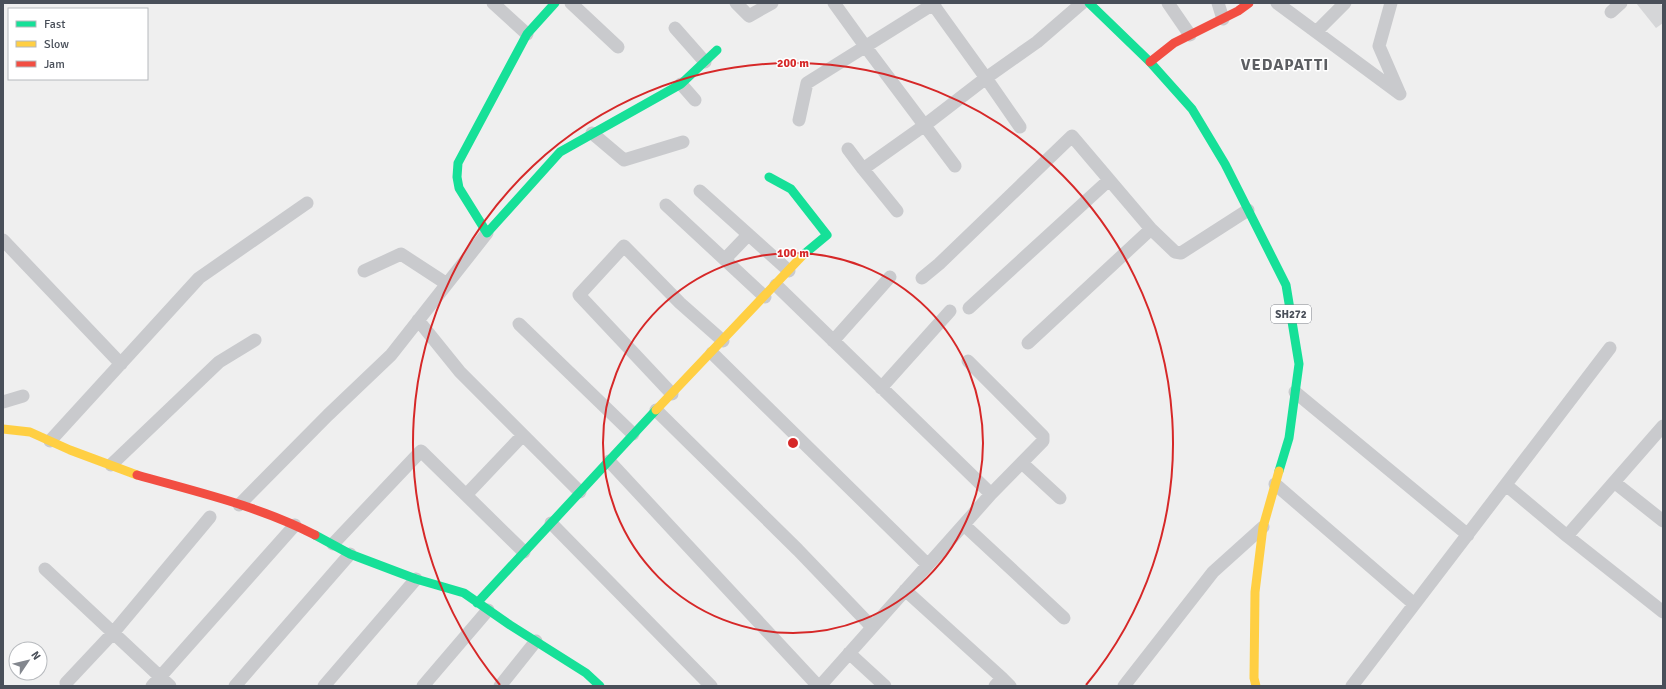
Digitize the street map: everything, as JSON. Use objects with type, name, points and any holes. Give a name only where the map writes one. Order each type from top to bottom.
[{"type":"street","points":[[493,3],[527,34]]},
{"type":"street","points":[[487,233],[459,188],[457,177],[458,163],[527,34],[555,3]]},
{"type":"street","points":[[571,3],[618,47]]},
{"type":"street","points":[[736,3],[749,16],[772,3]]},
{"type":"street","points":[[834,3],[955,166]]},
{"type":"street","points":[[799,120],[807,83],[933,3],[1020,127]]},
{"type":"street","points":[[864,169],[1037,42],[1082,3]]},
{"type":"street","name":"SH272","points":[[1089,3],[1150,62],[1192,110],[1225,164],[1286,285],[1299,364],[1289,438],[1274,484],[1263,527],[1255,592],[1254,678],[1256,686]]},
{"type":"street","points":[[1168,3],[1190,35]]},
{"type":"street","points":[[1218,3],[1223,19]]},
{"type":"street","points":[[1150,62],[1174,43],[1223,19],[1249,3]]},
{"type":"street","points":[[1277,3],[1400,94],[1380,46],[1391,3]]},
{"type":"street","points":[[1316,32],[1345,3]]},
{"type":"street","points":[[1611,12],[1621,3]]},
{"type":"street","points":[[675,28],[705,62]]},
{"type":"street","points":[[239,505],[278,464],[391,355],[487,233],[560,152],[681,84],[718,50]]},
{"type":"street","points":[[681,84],[695,100]]},
{"type":"street","points":[[592,133],[624,160],[683,142]]},
{"type":"street","points":[[922,278],[1072,136],[1150,229],[1175,252],[1181,253],[1248,210]]},
{"type":"street","points":[[848,149],[897,211]]},
{"type":"street","points":[[423,686],[524,552],[633,434],[712,353],[810,248],[827,236],[791,189],[768,177]]},
{"type":"street","points":[[969,308],[1109,180]]},
{"type":"street","points":[[700,191],[789,271]]},
{"type":"street","points":[[50,441],[200,278],[306,203]]},
{"type":"street","points":[[666,205],[765,297]]},
{"type":"street","points":[[1028,343],[1150,229]]},
{"type":"street","points":[[725,259],[748,235]]},
{"type":"street","points":[[3,240],[121,364]]},
{"type":"street","points":[[672,394],[579,295],[624,246],[680,303],[723,341]]},
{"type":"street","points":[[364,271],[401,254],[447,284]]},
{"type":"street","points":[[834,341],[890,277]]},
{"type":"street","points":[[776,285],[991,494]]},
{"type":"street","points":[[882,388],[950,311]]},
{"type":"street","points":[[418,320],[460,372],[580,492]]},
{"type":"street","points":[[520,324],[633,434]]},
{"type":"street","points":[[111,465],[219,362],[255,340]]},
{"type":"street","points":[[1352,686],[1610,348]]},
{"type":"street","points":[[712,353],[928,565]]},
{"type":"street","points":[[608,461],[819,686],[991,494],[1043,441],[1043,436],[968,361]]},
{"type":"street","points":[[1295,392],[1468,535]]},
{"type":"street","points":[[3,402],[23,396]]},
{"type":"street","points":[[656,410],[798,550],[872,627]]},
{"type":"street","points":[[3,429],[30,432],[111,465],[239,505],[295,525],[350,554],[416,579],[464,593],[586,673],[600,686]]},
{"type":"street","points":[[1567,536],[1662,429]]},
{"type":"street","points":[[466,495],[523,435]]},
{"type":"street","points":[[333,544],[421,451],[524,552]]},
{"type":"street","points":[[1022,463],[1060,498]]},
{"type":"street","points":[[1614,482],[1663,522]]},
{"type":"street","points":[[1274,484],[1414,604]]},
{"type":"street","points":[[1506,485],[1567,536],[1663,612]]},
{"type":"street","points":[[66,683],[113,633],[210,518]]},
{"type":"street","points":[[552,523],[711,686]]},
{"type":"street","points":[[156,682],[295,525]]},
{"type":"street","points":[[964,525],[1064,618]]},
{"type":"street","points":[[1124,686],[1213,572],[1263,527]]},
{"type":"street","points":[[235,686],[350,554]]},
{"type":"street","points":[[46,570],[113,633],[156,682],[170,686]]},
{"type":"street","points":[[324,686],[416,579]]},
{"type":"street","points":[[905,590],[1002,683]]},
{"type":"street","points":[[500,686],[536,641]]},
{"type":"street","points":[[849,653],[885,686]]},
{"type":"building","points":[[1636,3],[1660,3],[1663,7],[1663,23],[1656,28]]},
{"type":"traffic: fast","points":[[555,3],[527,34],[458,163],[457,177],[459,188],[487,233],[560,152],[681,84],[717,50]]},
{"type":"traffic: fast","points":[[1089,3],[1150,62],[1192,109],[1225,164],[1286,285],[1299,364],[1289,438],[1279,471]]},
{"type":"traffic: fast","points":[[769,177],[791,189],[827,235],[803,255]]},
{"type":"traffic: fast","points":[[477,603],[656,410]]},
{"type":"traffic: fast","points":[[315,535],[350,554],[416,579],[464,593],[510,625],[586,673],[600,686]]},
{"type":"traffic: slow","points":[[656,410],[803,255]]},
{"type":"traffic: slow","points":[[3,429],[30,432],[70,450],[137,475]]},
{"type":"traffic: slow","points":[[1256,686],[1254,678],[1255,592],[1263,527],[1279,471]]},
{"type":"traffic: jam","points":[[1150,62],[1174,43],[1238,11],[1249,3]]},
{"type":"traffic: jam","points":[[137,475],[250,508],[315,535]]},
{"type":"district","name":"VEDAPATTI","points":[[1285,65]]}]
